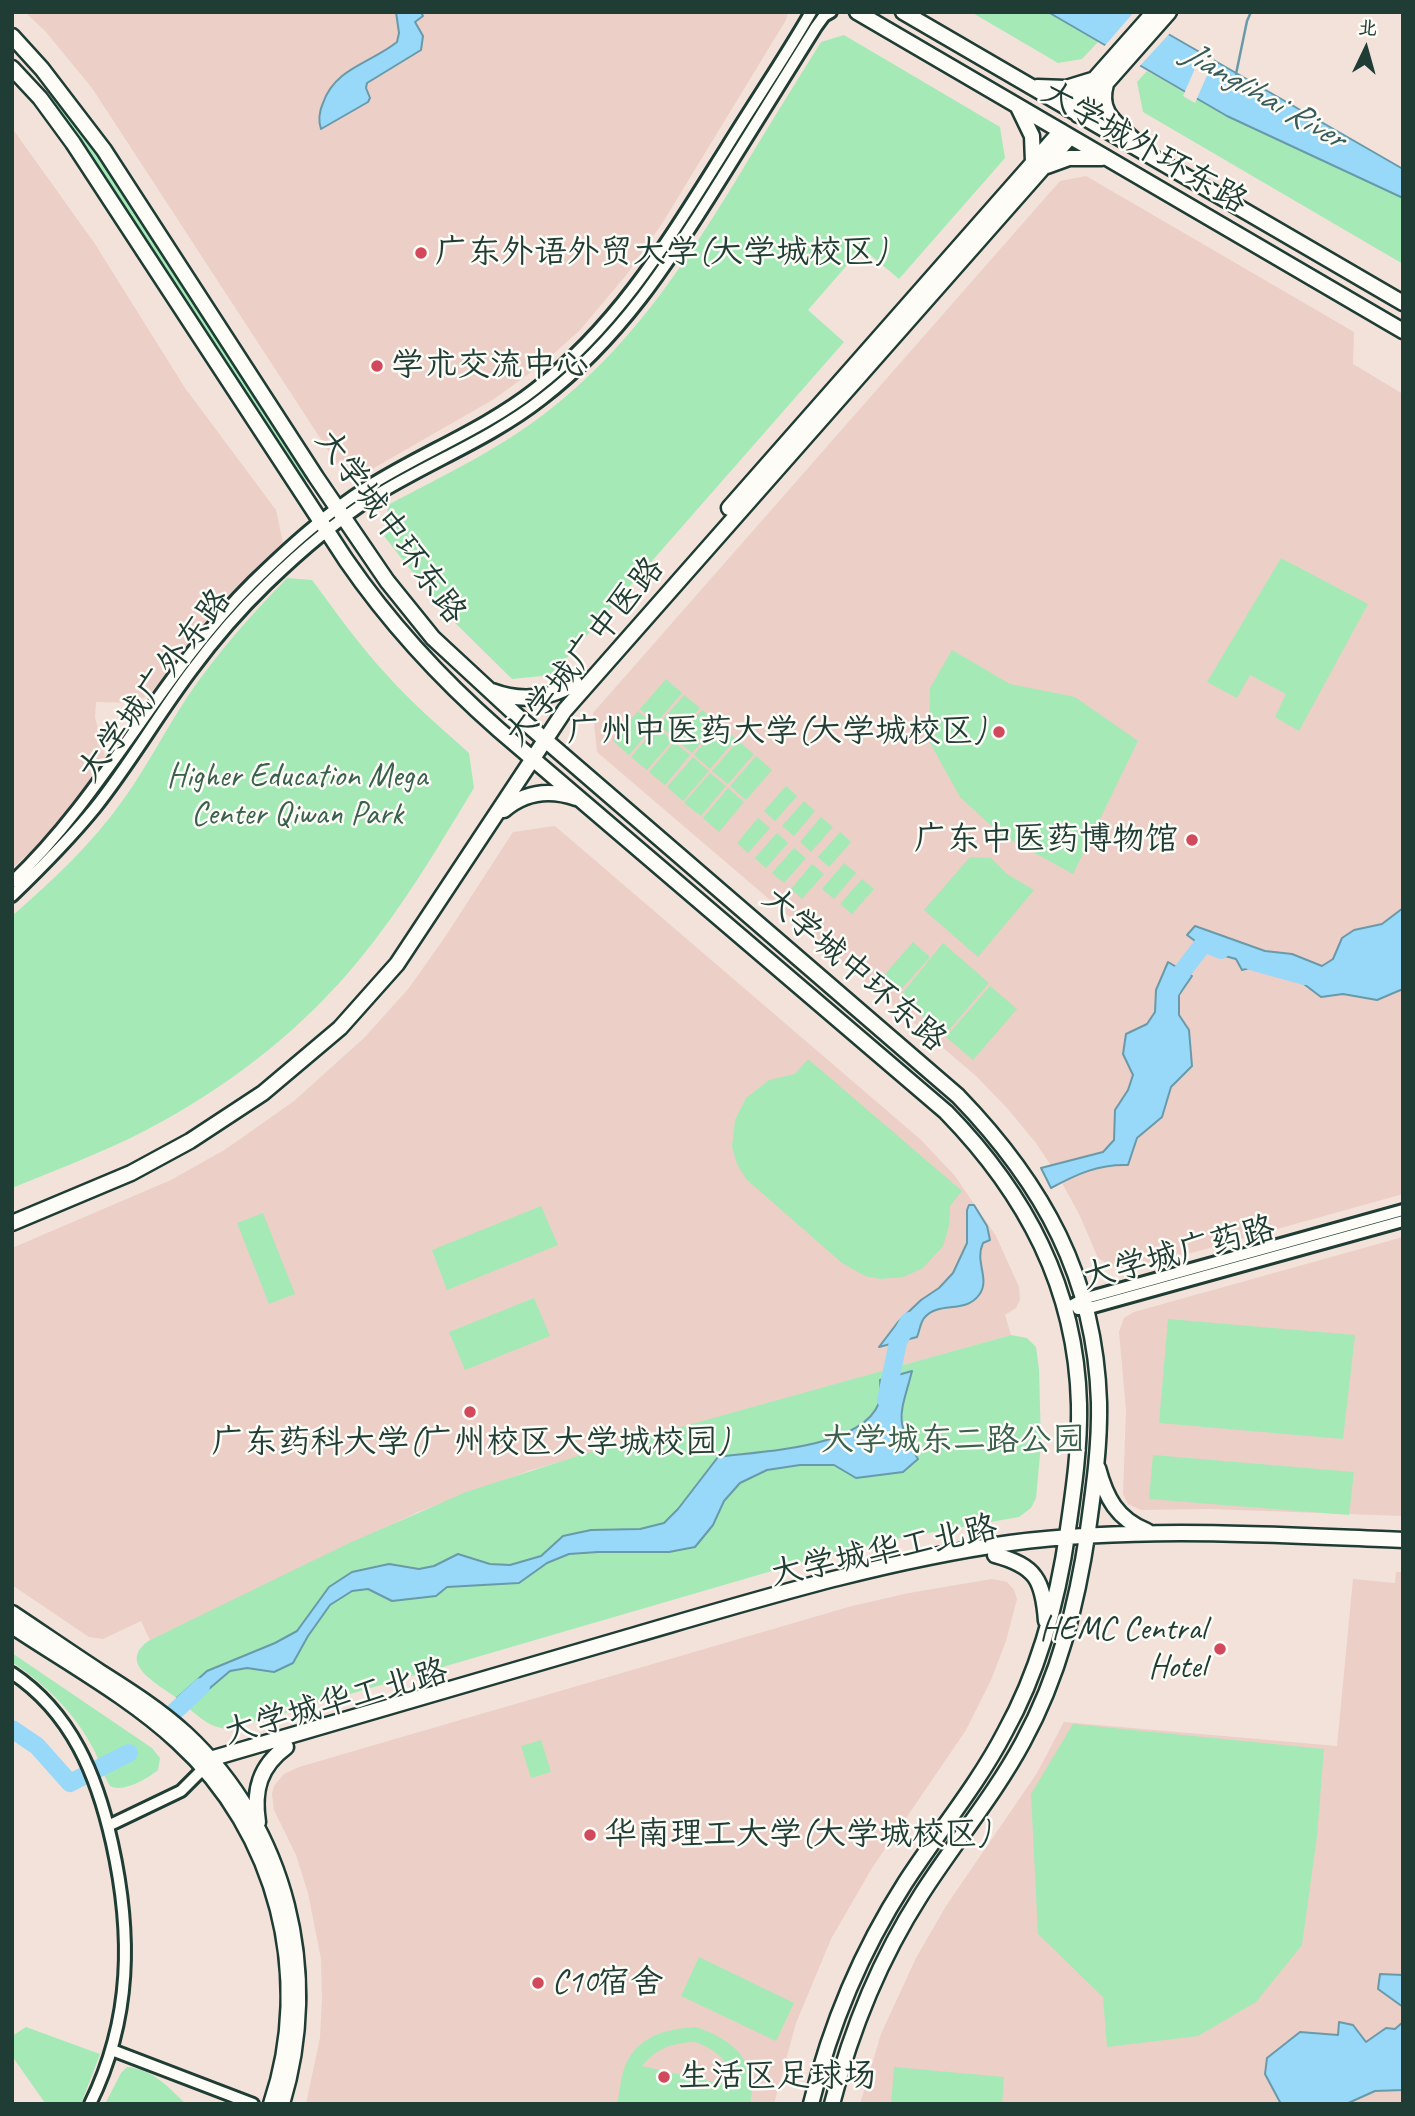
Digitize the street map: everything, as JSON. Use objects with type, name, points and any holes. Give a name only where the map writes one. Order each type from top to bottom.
[{"type":"main road","name":"大学城外环东路","points":[[857,12],[1403,331]]},
{"type":"main road","name":"大学城外环东路","points":[[903,12],[1403,303]]},
{"type":"main road","points":[[1147,155],[1108,115],[1104,101],[1105,76],[1154,12]]},
{"type":"main road","points":[[1073,112],[1169,12]]},
{"type":"main road","name":"大学城中环东路","points":[[12,36],[53,83],[103,150],[340,513],[419,623],[452,658],[541,737],[958,1096],[998,1140],[1033,1187],[1061,1238],[1084,1304],[1093,1347],[1098,1393],[1097,1460],[1086,1541],[1068,1628],[1041,1705],[1004,1774],[921,1895],[893,1943],[858,2019],[832,2104]]},
{"type":"main road","points":[[13,69],[26,62],[30,55]]},
{"type":"main road","name":"大学城中环东路","points":[[13,69],[37,95],[89,166],[370,594],[416,651],[463,698],[953,1119],[992,1163],[1023,1208],[1047,1256],[1065,1309],[1075,1361],[1079,1410],[1078,1449],[1066,1542],[1046,1635],[1026,1690],[998,1746],[905,1884],[867,1950],[835,2025],[811,2104]]},
{"type":"main road","points":[[1027,85],[1046,89],[1066,88],[1105,76]]},
{"type":"main road","points":[[37,95],[53,83]]},
{"type":"main road","points":[[1017,106],[1027,121],[1038,165],[1069,158],[1107,159]]},
{"type":"main road","name":"大学城广中医路","points":[[541,737],[1065,134]]},
{"type":"main road","name":"大学城广中医路","points":[[12,1213],[115,1170],[185,1133],[242,1097],[318,1037],[390,958],[575,683],[1038,165]]},
{"type":"main road","points":[[486,688],[514,697],[534,698],[551,695],[575,683]]},
{"type":"main road","name":"大学城广中医路","points":[[12,1223],[131,1173],[190,1141],[247,1105],[312,1054],[346,1022],[392,971],[495,818],[529,755]]},
{"type":"main road","points":[[495,818],[514,802],[539,793],[563,794],[585,803]]},
{"type":"main road","points":[[1097,1460],[1103,1484],[1114,1507],[1128,1522],[1152,1533]]},
{"type":"main road","name":"大学城华工北路","points":[[1086,1541],[1152,1533],[1403,1540]]},
{"type":"main road","name":"大学城华工北路","points":[[210,1765],[831,1578],[939,1555],[1010,1543],[1086,1541],[1403,1549]]},
{"type":"main road","name":"大学城华工北路","points":[[210,1765],[286,1747],[813,1592],[916,1568],[1066,1542]]},
{"type":"main road","points":[[995,1555],[1019,1563],[1036,1577],[1043,1596],[1046,1635]]},
{"type":"main road","points":[[12,1613],[148,1704],[185,1734],[240,1798],[261,1833],[287,1903],[298,1963],[296,2038],[282,2104]]},
{"type":"main road","points":[[12,1626],[142,1712],[210,1765],[257,1850],[275,1898],[287,1964],[288,2014],[282,2060],[271,2104]]},
{"type":"main road","points":[[261,1833],[256,1809],[257,1787],[265,1768],[286,1747]]},
{"type":"street","name":"大学城广外东路","points":[[12,882],[52,842],[92,793],[198,644],[252,584],[340,513],[371,484],[506,409],[555,373],[594,337],[660,253],[811,12]]},
{"type":"street","name":"大学城广外东路","points":[[340,513],[477,442],[524,412],[562,383],[603,346],[638,304],[670,259],[816,27],[824,16],[831,12]]},
{"type":"street","name":"大学城广外东路","points":[[12,896],[54,855],[96,806],[191,670],[223,631],[324,525]]},
{"type":"street","name":"大学城广药路","points":[[1084,1304],[1403,1210]]},
{"type":"street","name":"大学城广药路","points":[[1065,1309],[1403,1221]]},
{"type":"street","points":[[12,1674],[32,1688],[52,1708],[89,1764],[108,1826],[121,1882],[126,1929],[125,1974],[112,2050],[90,2104]]},
{"type":"street","points":[[108,1826],[181,1791],[210,1765]]},
{"type":"street","points":[[112,2050],[253,2104]]},
{"type":"shaded area","name":"广东外语外贸大学(大学城校区)","points":[[25,12],[788,12],[786,20],[663,222],[628,273],[580,330],[541,365],[494,399],[356,476],[347,474],[339,467],[92,88],[46,32]]},
{"type":"shaded area","points":[[12,128],[95,244],[185,388],[276,510],[283,543],[214,614],[150,694],[135,703],[96,702],[95,717],[107,766],[60,823],[12,869]]},
{"type":"shaded area","name":"广州中医药大学(大学城校区)","points":[[1086,176],[1354,332],[1353,364],[1403,394],[1403,1194],[1123,1272],[1098,1258],[1061,1181],[1036,1143],[1007,1108],[976,1076],[597,752],[593,713],[1060,181]]},
{"type":"shaded area","name":"广州中医药大学(大学城校区)","points":[[555,826],[920,1139],[955,1176],[996,1236],[1019,1287],[1020,1300],[1016,1308],[1005,1315],[1011,1335],[531,1470],[418,1512],[150,1640],[141,1621],[103,1639],[89,1637],[12,1585],[12,1248],[171,1180],[226,1149],[294,1101],[364,1038],[409,988],[513,832]]},
{"type":"shaded area","points":[[1403,1237],[1403,1516],[1210,1509],[1141,1510],[1128,1504],[1123,1494],[1126,1410],[1119,1332],[1124,1318],[1134,1312]]},
{"type":"shaded area","name":"华南理工大学(大学城校区)","points":[[1396,1572],[1403,1572],[1403,2104],[860,2104],[881,2034],[916,1958],[946,1906],[1037,1773],[1064,1722],[1337,1746],[1353,1579],[1395,1583]]},
{"type":"shaded area","name":"华南理工大学(大学城校区)","points":[[992,1579],[1007,1582],[1017,1599],[1006,1641],[991,1680],[966,1730],[872,1868],[831,1939],[796,2023],[774,2104],[306,2104],[320,2038],[321,1959],[308,1893],[296,1855],[274,1810],[274,1786],[284,1774],[299,1767],[852,1606]]},
{"type":"green space","points":[[971,12],[1048,12],[1098,42],[1082,59],[1058,63]]},
{"type":"green space","points":[[844,35],[1000,127],[1005,158],[899,279],[862,248],[808,310],[844,342],[552,675],[512,679],[443,611],[384,536],[388,505],[530,425],[603,362],[672,279],[821,42]]},
{"type":"green space","points":[[1147,71],[1227,116],[1403,198],[1403,264],[1143,112],[1137,82]]},
{"type":"green space","points":[[51,95],[102,158],[310,477],[305,481],[95,163],[48,98]]},
{"type":"green space","points":[[1281,558],[1368,604],[1299,731],[1275,717],[1286,694],[1250,675],[1237,698],[1207,682]]},
{"type":"green space","name":"Higher Education Mega Center Qiwan Park","points":[[287,578],[312,580],[386,674],[469,753],[474,788],[420,876],[375,940],[338,984],[293,1029],[217,1088],[163,1121],[108,1149],[12,1188],[12,916],[98,832],[132,787],[199,680],[260,606]]},
{"type":"green space","points":[[952,650],[1010,684],[1075,697],[1138,741],[1073,874],[1000,834],[960,797],[929,741],[930,688]]},
{"type":"green space","points":[[666,679],[682,693],[656,723],[640,709]]},
{"type":"green space","points":[[684,695],[700,708],[674,738],[658,725]]},
{"type":"green space","points":[[702,710],[718,724],[692,753],[676,740]]},
{"type":"green space","points":[[638,711],[654,725],[629,755],[613,741]]},
{"type":"green space","points":[[720,725],[736,739],[710,769],[694,755]]},
{"type":"green space","points":[[656,727],[673,740],[647,770],[631,757]]},
{"type":"green space","points":[[738,741],[754,754],[728,784],[712,771]]},
{"type":"green space","points":[[674,742],[690,755],[665,785],[649,772]]},
{"type":"green space","points":[[756,756],[772,770],[746,800],[730,786]]},
{"type":"green space","points":[[693,757],[709,771],[683,801],[667,787]]},
{"type":"green space","points":[[710,773],[726,786],[701,816],[684,803]]},
{"type":"green space","points":[[786,786],[797,796],[775,821],[764,811]]},
{"type":"green space","points":[[728,788],[744,802],[719,832],[703,818]]},
{"type":"green space","points":[[804,801],[815,811],[794,836],[782,826]]},
{"type":"green space","points":[[821,817],[833,827],[811,852],[800,842]]},
{"type":"green space","points":[[758,818],[770,828],[748,853],[737,843]]},
{"type":"green space","points":[[840,832],[851,842],[829,867],[818,857]]},
{"type":"green space","points":[[777,833],[788,843],[766,868],[755,858]]},
{"type":"green space","points":[[794,848],[806,858],[784,883],[772,873]]},
{"type":"green space","points":[[970,857],[991,858],[1007,874],[1034,890],[978,957],[924,910]]},
{"type":"green space","points":[[844,863],[856,873],[834,899],[822,889]]},
{"type":"green space","points":[[812,864],[824,874],[802,899],[791,889]]},
{"type":"green space","points":[[862,879],[874,889],[852,914],[840,904]]},
{"type":"green space","points":[[913,942],[930,957],[898,993],[881,979]]},
{"type":"green space","points":[[943,943],[989,983],[944,1036],[900,996]]},
{"type":"green space","points":[[990,986],[1017,1009],[973,1060],[946,1037]]},
{"type":"green space","points":[[808,1059],[962,1191],[950,1206],[949,1226],[943,1246],[923,1268],[903,1277],[880,1279],[865,1276],[842,1263],[746,1179],[737,1164],[732,1147],[735,1120],[746,1098],[769,1080],[795,1074]]},
{"type":"green space","points":[[541,1206],[558,1245],[447,1290],[432,1250]]},
{"type":"green space","points":[[263,1213],[295,1294],[269,1304],[237,1223]]},
{"type":"green space","points":[[534,1298],[550,1336],[465,1370],[449,1332]]},
{"type":"green space","points":[[1168,1319],[1355,1335],[1343,1439],[1159,1423]]},
{"type":"green space","name":"大学城东二路公园","points":[[1011,1335],[1027,1338],[1036,1347],[1039,1369],[1041,1444],[1036,1498],[1031,1508],[1019,1517],[906,1537],[813,1559],[230,1729],[214,1726],[200,1717],[150,1678],[138,1664],[137,1656],[141,1648],[150,1640],[345,1545],[466,1492],[584,1454]]},
{"type":"green space","points":[[1153,1455],[1354,1472],[1349,1515],[1149,1499]]},
{"type":"green space","points":[[12,1653],[152,1748],[160,1758],[158,1770],[128,1786],[110,1786],[94,1750],[78,1724],[48,1690],[12,1662]]},
{"type":"green space","points":[[1073,1724],[1324,1749],[1317,1836],[1302,1945],[1256,2002],[1198,2036],[1107,2047],[1103,1997],[1038,1934],[1031,1794]]},
{"type":"green space","points":[[541,1740],[551,1772],[531,1778],[521,1746]]},
{"type":"green space","points":[[699,1957],[794,2003],[776,2041],[681,1996]]},
{"type":"green space","points":[[26,2027],[100,2054],[81,2104],[45,2103],[12,2056],[12,2036]]},
{"type":"green space","points":[[696,2027],[709,2032],[740,2054],[751,2076],[750,2104],[617,2104],[624,2070],[634,2051],[657,2034]],"holes":[[[695,2042],[717,2053],[727,2064],[736,2087],[642,2066],[653,2055],[672,2045]]]},
{"type":"green space","points":[[127,2067],[152,2075],[186,2104],[105,2104]]},
{"type":"green space","points":[[894,2067],[1004,2077],[1002,2104],[891,2104]]},
{"type":"water","points":[[396,12],[421,12],[423,16],[415,22],[423,36],[421,50],[367,83],[370,98],[368,102],[321,129],[321,110],[336,82],[355,67],[397,42],[399,33]]},
{"type":"water","name":"Jianglihai River","points":[[1048,12],[1130,12],[1403,169],[1403,198],[1227,116]]},
{"type":"water","points":[[1403,908],[1403,989],[1377,1000],[1343,994],[1321,997],[1293,976],[1276,968],[1255,967],[1242,970],[1236,959],[1210,952],[1187,935],[1195,926],[1265,951],[1292,954],[1322,966],[1333,959],[1342,938],[1354,930],[1382,924]]},
{"type":"water","points":[[1168,962],[1192,976],[1179,995],[1179,1015],[1189,1030],[1192,1066],[1171,1087],[1162,1117],[1137,1138],[1128,1165],[1107,1166],[1088,1171],[1051,1188],[1041,1168],[1103,1152],[1114,1140],[1115,1110],[1128,1090],[1133,1075],[1123,1054],[1126,1034],[1147,1024],[1155,1012],[1156,990]]},
{"type":"water","points":[[969,1205],[974,1205],[987,1226],[990,1240],[983,1243],[981,1250],[983,1283],[979,1295],[967,1304],[931,1312],[922,1321],[917,1337],[879,1347],[898,1322],[953,1273],[967,1243]]},
{"type":"water","points":[[912,1371],[902,1407],[902,1425],[918,1459],[903,1472],[856,1478],[834,1465],[800,1465],[767,1470],[740,1483],[724,1501],[713,1525],[695,1547],[669,1552],[569,1554],[547,1563],[519,1583],[447,1587],[436,1596],[392,1601],[368,1589],[352,1591],[330,1605],[293,1663],[274,1672],[247,1668],[230,1671],[190,1705],[177,1698],[207,1671],[297,1631],[329,1587],[352,1572],[389,1564],[419,1569],[434,1566],[458,1554],[490,1564],[510,1565],[541,1556],[563,1536],[591,1530],[640,1529],[664,1523],[718,1457],[785,1449],[836,1437],[857,1427],[873,1414],[881,1396],[880,1380]]},
{"type":"water","points":[[1380,1974],[1403,1975],[1403,2007],[1378,1989]]},
{"type":"water","points":[[1339,2022],[1353,2025],[1366,2042],[1386,2028],[1395,2029],[1403,2022],[1403,2090],[1375,2091],[1346,2104],[1281,2104],[1265,2074],[1267,2058],[1300,2032],[1338,2035]]},
{"type":"pier","points":[[1134,12],[1171,32],[1137,69],[1102,49]]},
{"type":"pier","points":[[1203,50],[1215,57],[1195,103],[1183,96]]},
{"type":"waterway","name":"Jianglihai River","points":[[1236,74],[1251,12]]},
{"type":"waterway","points":[[1171,990],[1204,943],[1221,950]]},
{"type":"waterway","points":[[1251,961],[1305,976]]},
{"type":"waterway","points":[[886,1400],[898,1342],[909,1321]]},
{"type":"waterway","points":[[173,1713],[201,1687]]},
{"type":"waterway","points":[[12,1729],[37,1746],[70,1783],[129,1753]]},
{"type":"place","name":"广东外语外贸大学(大学城校区)","points":[[421,253]]},
{"type":"place","name":"学术交流中心","points":[[377,366]]},
{"type":"place","name":"广州中医药大学(大学城校区)","points":[[999,732]]},
{"type":"place","name":"广东中医药博物馆","points":[[1192,840]]},
{"type":"place","name":"广东药科大学(广州校区大学城校园)","points":[[470,1412]]},
{"type":"place","name":"HEMC Central Hotel","points":[[1220,1649]]},
{"type":"place","name":"华南理工大学(大学城校区)","points":[[590,1835]]},
{"type":"place","name":"C10宿舍","points":[[538,1983]]},
{"type":"place","name":"生活区足球场","points":[[664,2077]]}]
